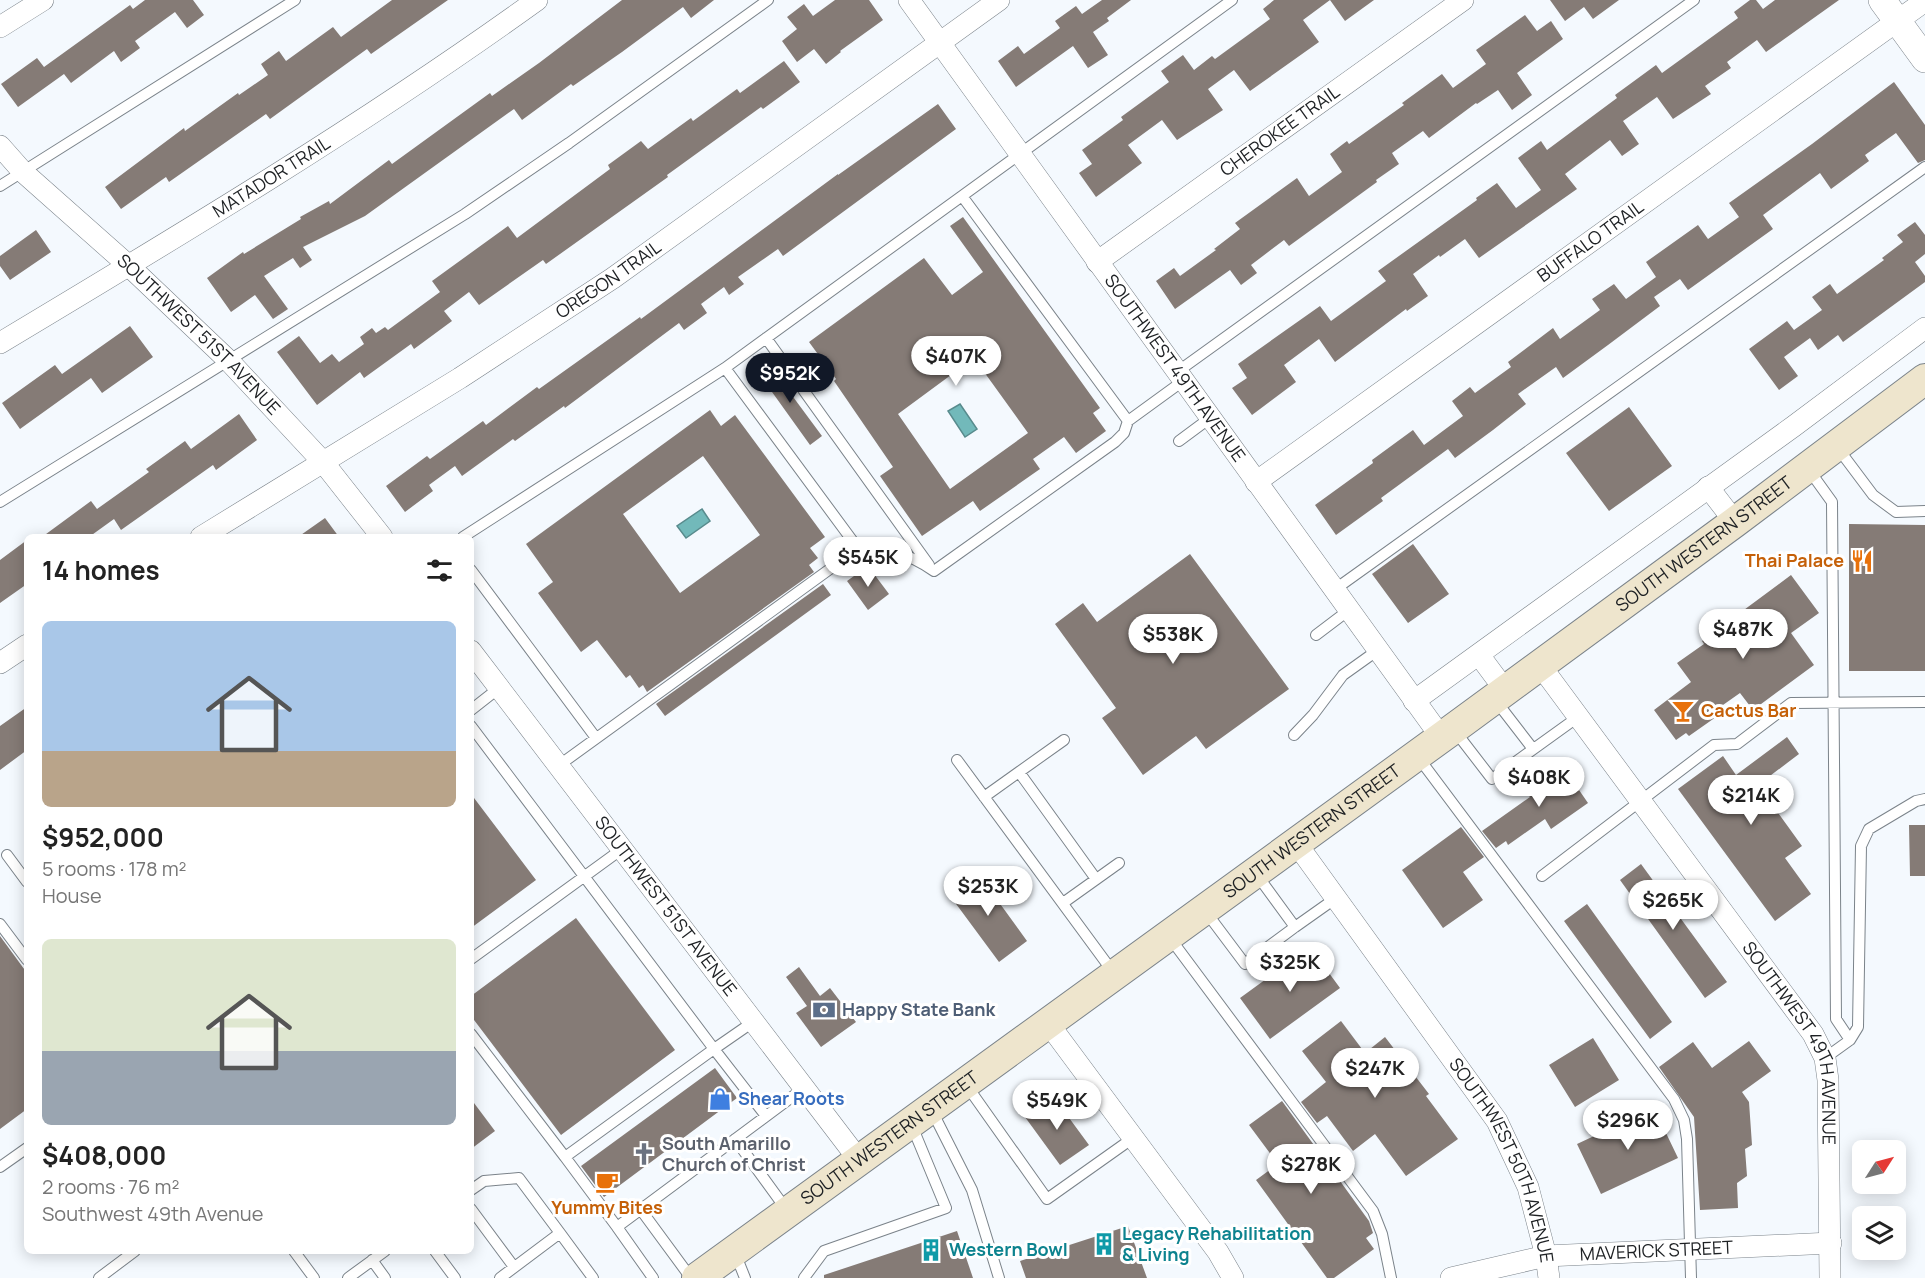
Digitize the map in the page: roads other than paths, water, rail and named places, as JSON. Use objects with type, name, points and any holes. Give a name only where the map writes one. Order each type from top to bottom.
[{"type":"main road","name":"SOUTH WESTERN STREET","points":[[697,1277],[739,1264],[788,1212],[1540,665],[1925,379]]},
{"type":"street","points":[[0,27],[43,0]]},
{"type":"street","name":"MATADOR TRAIL","points":[[0,343],[129,266],[376,111],[537,0]]},
{"type":"street","name":"SOUTHWEST 49TH AVENUE","points":[[909,0],[1414,701],[1447,733]]},
{"type":"street","name":"OREGON TRAIL","points":[[206,534],[460,378],[613,279],[999,0]]},
{"type":"street","name":"CHEROKEE TRAIL","points":[[1097,262],[1463,0]]},
{"type":"street","name":"BUFFALO TRAIL","points":[[1256,482],[1890,11],[1925,1]]},
{"type":"street","points":[[1890,11],[1925,59]]},
{"type":"street","name":"SOUTHWEST 51ST AVENUE","points":[[0,146],[23,172],[129,266],[228,360],[323,462],[380,534]]},
{"type":"street","points":[[1414,701],[1925,328]]},
{"type":"street","points":[[1708,487],[1735,522]]},
{"type":"street","points":[[0,663],[24,647]]},
{"type":"street","name":"SOUTHWEST 51ST AVENUE","points":[[474,655],[859,1160]]},
{"type":"street","points":[[1479,655],[1499,694]]},
{"type":"street","name":"SOUTHWEST 49TH AVENUE","points":[[1540,665],[1813,1034],[1825,1058],[1828,1080],[1830,1278]]},
{"type":"street","name":"SOUTHWEST 50TH AVENUE","points":[[1296,843],[1497,1121],[1528,1187],[1546,1256],[1549,1278]]},
{"type":"street","points":[[1048,1023],[1218,1252],[1233,1278]]},
{"type":"street","name":"MAVERICK STREET","points":[[1451,1278],[1546,1256],[1831,1242]]},
{"type":"lane","points":[[0,186],[295,0]]},
{"type":"lane","points":[[0,502],[465,214],[569,143],[768,0]]},
{"type":"lane","points":[[468,534],[725,368],[1232,0]]},
{"type":"lane","points":[[934,571],[1115,442],[1124,433],[1128,421],[1180,376],[1694,0]]},
{"type":"lane","points":[[1334,590],[1925,167]]},
{"type":"lane","points":[[962,195],[1128,421]]},
{"type":"lane","points":[[766,338],[934,571]]},
{"type":"lane","points":[[725,368],[860,551]]},
{"type":"lane","points":[[1179,441],[1210,418]]},
{"type":"lane","points":[[1836,446],[1874,495],[1896,512],[1925,511]]},
{"type":"lane","points":[[1807,468],[1832,502],[1836,1019],[1850,1040]]},
{"type":"lane","points":[[558,766],[852,553],[874,549],[900,554],[917,560],[934,571]]},
{"type":"lane","points":[[474,574],[596,738]]},
{"type":"lane","points":[[1316,635],[1349,610]]},
{"type":"lane","points":[[1294,735],[1313,715],[1343,675],[1378,650]]},
{"type":"lane","points":[[474,708],[499,688]]},
{"type":"lane","points":[[1499,694],[1533,749]]},
{"type":"lane","points":[[1542,876],[1714,745],[1737,744],[1791,703],[1925,702]]},
{"type":"lane","points":[[1447,733],[1492,779],[1578,717]]},
{"type":"lane","points":[[474,730],[766,1116]]},
{"type":"lane","points":[[984,797],[1064,740]]},
{"type":"lane","points":[[1417,755],[1674,1099],[1684,1120],[1688,1138],[1691,1278]]},
{"type":"lane","points":[[957,760],[1115,974]]},
{"type":"lane","points":[[1019,772],[1096,879]]},
{"type":"lane","points":[[1825,1058],[1850,1040],[1858,1027],[1861,846],[1869,829],[1916,801],[1925,799]]},
{"type":"lane","points":[[474,957],[622,849]]},
{"type":"lane","points":[[8,855],[24,878]]},
{"type":"lane","points":[[1063,903],[1119,863]]},
{"type":"lane","points":[[1255,873],[1295,927]]},
{"type":"lane","points":[[1204,909],[1245,964],[1336,898]]},
{"type":"lane","points":[[0,924],[24,956]]},
{"type":"lane","points":[[1168,935],[1372,1211],[1382,1234],[1391,1278]]},
{"type":"lane","points":[[565,1157],[753,1022]]},
{"type":"lane","points":[[474,1038],[653,1278]]},
{"type":"lane","points":[[965,1083],[1047,1199],[1133,1138]]},
{"type":"lane","points":[[617,1227],[804,1088]]},
{"type":"lane","points":[[804,1278],[824,1251],[946,1208],[920,1115]]},
{"type":"lane","points":[[920,1115],[972,1190],[999,1278]]},
{"type":"lane","points":[[735,1139],[788,1212]]},
{"type":"lane","points":[[0,1167],[24,1150]]},
{"type":"lane","points":[[474,1188],[484,1181],[519,1178],[593,1278]]},
{"type":"lane","points":[[640,1210],[697,1277]]},
{"type":"lane","points":[[474,1213],[514,1267]]},
{"type":"lane","points":[[500,1278],[560,1233]]},
{"type":"lane","points":[[99,1278],[131,1254]]},
{"type":"lane","points":[[296,1254],[314,1278]]},
{"type":"lane","points":[[348,1278],[381,1254]]},
{"type":"lane","points":[[437,1254],[456,1278]]},
{"type":"lane","points":[[372,1260],[385,1278]]},
{"type":"water","points":[[960,404],[977,429],[965,437],[948,411]]},
{"type":"water","points":[[702,509],[710,521],[686,538],[677,526]]},
{"type":"place","name":"Thai Palace","points":[[1862,561]]},
{"type":"place","name":"Cactus Bar","points":[[1683,711]]},
{"type":"place","name":"Happy State Bank","points":[[824,1010]]},
{"type":"place","name":"Shear Roots","points":[[720,1099]]},
{"type":"place","name":"South Amarillo Church of Christ","points":[[644,1154]]},
{"type":"place","name":"Yummy Bites","points":[[607,1182]]},
{"type":"place","name":"Legacy Rehabilitation & Living","points":[[1104,1244]]},
{"type":"place","name":"Western Bowl","points":[[931,1250]]}]
